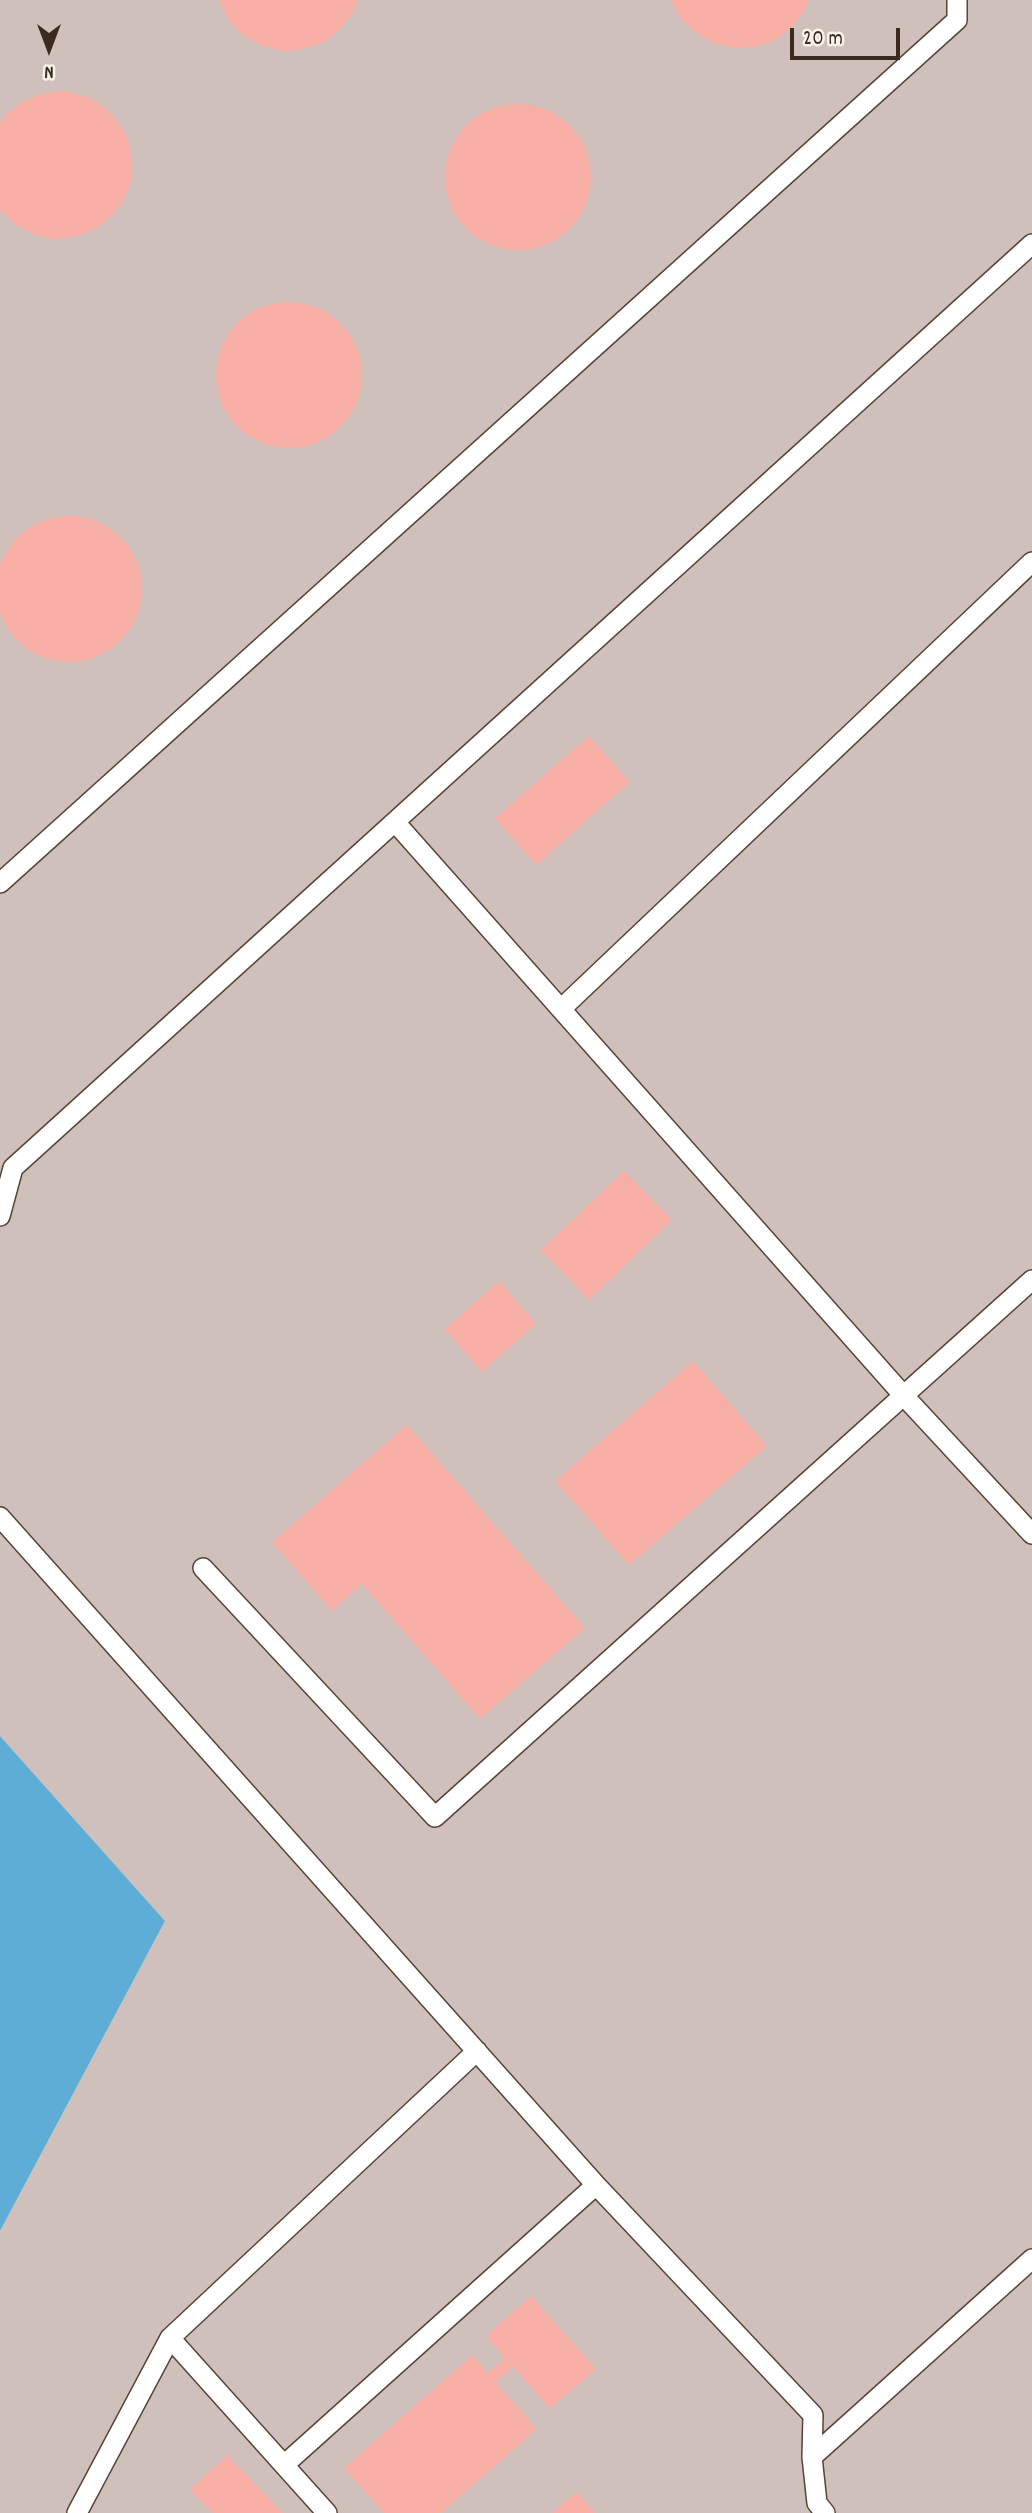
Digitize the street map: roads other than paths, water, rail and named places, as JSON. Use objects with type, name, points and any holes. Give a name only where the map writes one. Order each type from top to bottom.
[{"type":"lane","points":[[0,883],[957,20],[957,0]]},
{"type":"lane","points":[[0,1216],[13,1168],[1032,244]]},
{"type":"lane","points":[[561,1009],[1032,562]]},
{"type":"lane","points":[[395,822],[904,1396],[1032,1534]]},
{"type":"lane","points":[[203,1568],[435,1817],[1032,1280]]},
{"type":"lane","points":[[0,1517],[596,2186],[813,2415],[812,2456],[817,2503],[825,2513]]},
{"type":"lane","points":[[77,2513],[170,2338],[477,2051]]},
{"type":"lane","points":[[284,2465],[596,2186]]},
{"type":"lane","points":[[812,2456],[1032,2259]]},
{"type":"lane","points":[[170,2338],[327,2513]]},
{"type":"water","points":[[0,1736],[165,1921],[0,2231]]}]
